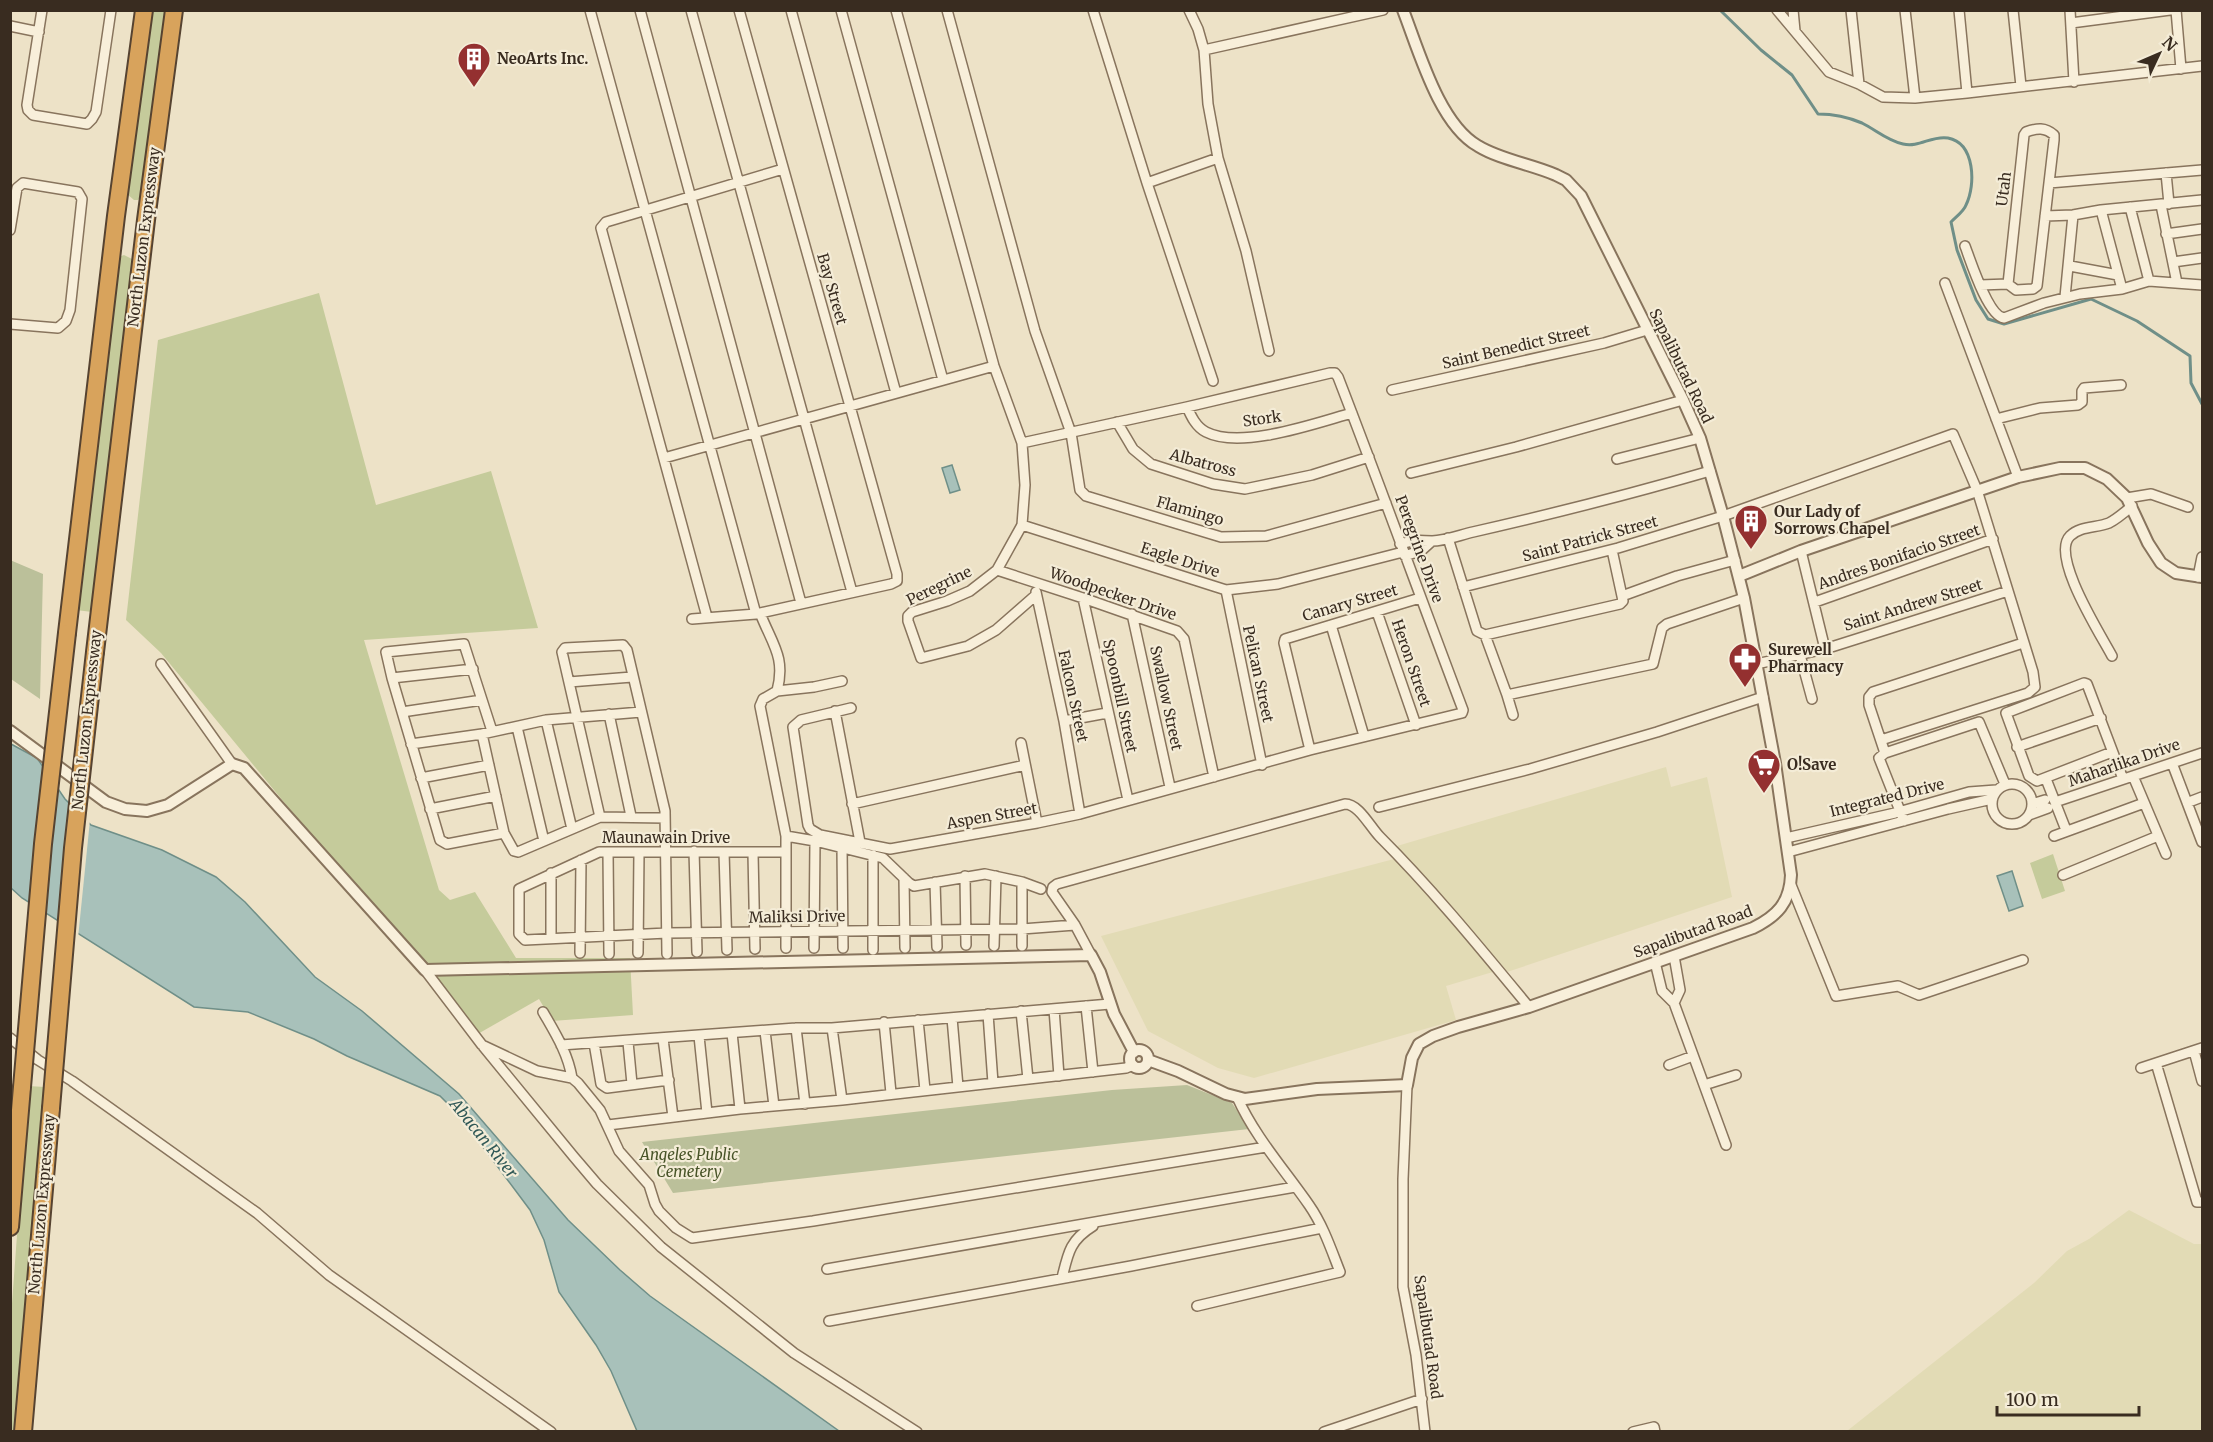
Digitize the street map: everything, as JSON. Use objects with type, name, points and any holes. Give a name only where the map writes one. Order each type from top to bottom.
[{"type":"highway","name":"North Luzon Expressway","points":[[10,1227],[43,844],[116,216],[144,10]]},
{"type":"highway","name":"North Luzon Expressway","points":[[23,1431],[73,848],[144,232],[174,10]]},
{"type":"street","points":[[42,10],[28,110],[33,115],[87,124],[96,112],[111,10]]},
{"type":"street","points":[[590,10],[709,446],[758,614],[776,647],[780,661],[782,675],[777,691]]},
{"type":"street","points":[[640,10],[801,603]]},
{"type":"street","points":[[691,10],[852,592],[758,614],[692,619]]},
{"type":"street","name":"Bay Street","points":[[739,10],[897,574],[897,581],[891,585],[852,592]]},
{"type":"street","points":[[791,10],[896,393]]},
{"type":"street","points":[[841,10],[943,380]]},
{"type":"street","name":"Peregrine","points":[[896,10],[994,366],[1022,443],[1025,485],[1022,525],[997,570],[970,591],[912,612],[908,616],[921,658],[968,646],[996,630],[1036,595]]},
{"type":"street","name":"Flamingo","points":[[946,10],[1035,332],[1071,433],[1078,484],[1086,496],[1221,537],[1266,536],[1386,503]]},
{"type":"street","points":[[1093,10],[1147,183],[1213,381]]},
{"type":"street","points":[[1189,10],[1204,50],[1209,104],[1218,158],[1246,251],[1269,351]]},
{"type":"street","points":[[1204,50],[1383,10]]},
{"type":"street","name":"Sapalibutad Road","points":[[1403,10],[1429,77],[1455,128],[1467,140],[1480,148],[1556,175],[1574,187],[1588,206],[1700,438],[1744,598],[1763,697],[1786,838],[1791,885],[1787,899],[1764,923],[1721,941],[1529,1007],[1458,1027],[1419,1044],[1412,1058],[1407,1085],[1403,1179],[1403,1287],[1422,1399],[1425,1431]]},
{"type":"street","points":[[1777,10],[1829,72],[1883,97],[1914,98],[1967,93],[2202,66]]},
{"type":"street","points":[[1793,10],[1795,31]]},
{"type":"street","points":[[1851,10],[1859,84]]},
{"type":"street","points":[[1905,10],[1914,98]]},
{"type":"street","points":[[1959,10],[1967,93]]},
{"type":"street","points":[[2013,10],[2021,86]]},
{"type":"street","points":[[2070,10],[2074,82]]},
{"type":"street","points":[[2071,23],[2170,10]]},
{"type":"street","points":[[2176,10],[2181,69]]},
{"type":"street","points":[[10,26],[39,32]]},
{"type":"street","name":"Utah","points":[[2008,284],[2026,132],[2045,129],[2054,135],[2049,183]]},
{"type":"street","points":[[1147,183],[1218,158]]},
{"type":"street","points":[[707,617],[601,228],[606,222],[783,169]]},
{"type":"street","points":[[1980,285],[2008,284],[2016,290],[2033,289],[2037,286],[2049,183],[2202,170]]},
{"type":"street","points":[[2166,173],[2166,234],[2177,283]]},
{"type":"street","points":[[10,230],[17,188],[23,183],[78,192],[82,199],[70,310],[66,321],[58,328],[10,324]]},
{"type":"street","points":[[2045,216],[2073,215],[2202,200]]},
{"type":"street","points":[[2130,207],[2149,281]]},
{"type":"street","points":[[2101,210],[2122,289]]},
{"type":"street","points":[[2065,297],[2070,266],[2073,215]]},
{"type":"street","points":[[2166,234],[2202,229]]},
{"type":"street","points":[[1965,246],[1980,285],[1995,313],[2004,318],[2065,297],[2122,289],[2149,281],[2202,285]]},
{"type":"street","points":[[2173,262],[2202,258]]},
{"type":"street","points":[[2070,266],[2118,274]]},
{"type":"street","points":[[1945,283],[2019,477]]},
{"type":"street","name":"Saint Benedict Street","points":[[1392,390],[1604,343],[1647,330]]},
{"type":"street","points":[[664,458],[994,366]]},
{"type":"street","name":"Peregrine Drive","points":[[1022,443],[1335,373],[1464,710],[1458,715],[1364,736],[1128,800]]},
{"type":"street","points":[[1996,419],[2040,408],[2078,405],[2082,402],[2084,388],[2121,385]]},
{"type":"street","points":[[1411,473],[1683,400]]},
{"type":"street","name":"Stork","points":[[1187,407],[1193,420],[1206,432],[1228,437],[1264,437],[1352,413]]},
{"type":"street","name":"Albatross","points":[[1117,422],[1133,449],[1151,464],[1213,484],[1245,489],[1312,475],[1369,457]]},
{"type":"street","name":"Saint Patrick Street","points":[[1463,587],[1612,550],[1723,516],[1953,434],[1977,490]]},
{"type":"street","points":[[1617,459],[1700,438]]},
{"type":"street","points":[[1739,576],[1801,551],[1977,490],[2019,477],[2060,468],[2085,468],[2107,479],[2130,502],[2148,543],[2161,563],[2176,573],[2200,577],[2202,556]]},
{"type":"street","name":"Eagle Drive","points":[[1022,525],[1226,590],[1278,584],[1403,551],[1422,550],[1432,541],[1591,504],[1710,471]]},
{"type":"street","points":[[1881,740],[2032,691],[2036,682],[1994,539],[1977,490]]},
{"type":"street","points":[[2112,656],[2072,580],[2064,548],[2069,537],[2081,529],[2108,523],[2130,502],[2151,494],[2188,507]]},
{"type":"street","points":[[1448,538],[1477,631],[1485,635],[1620,604],[1623,601],[1612,550]]},
{"type":"street","name":"Andres Bonifacio Street","points":[[1815,602],[1994,539]]},
{"type":"street","points":[[1801,551],[1825,649]]},
{"type":"street","points":[[1622,596],[1677,576],[1735,560]]},
{"type":"street","name":"Woodpecker Drive","points":[[997,570],[1177,631],[1184,639],[1214,777]]},
{"type":"street","name":"Falcon Street","points":[[1036,584],[1036,595],[1064,721],[1080,814]]},
{"type":"street","name":"Pelican Street","points":[[1226,590],[1262,765]]},
{"type":"street","name":"Saint Andrew Street","points":[[1756,664],[1825,649],[2008,591]]},
{"type":"street","name":"Spoonbill Street","points":[[1083,598],[1128,800]]},
{"type":"street","name":"Canary Street","points":[[1310,750],[1284,644],[1288,637],[1420,598]]},
{"type":"street","points":[[1507,695],[1653,663],[1662,628],[1667,624],[1744,598]]},
{"type":"street","name":"Heron Street","points":[[1377,612],[1416,724]]},
{"type":"street","name":"Swallow Street","points":[[1132,614],[1170,787]]},
{"type":"street","points":[[1331,625],[1364,736]]},
{"type":"street","points":[[1485,635],[1513,715]]},
{"type":"street","points":[[1885,753],[1869,701],[1873,692],[2024,643]]},
{"type":"street","points":[[492,731],[464,644],[388,651],[386,654],[392,678],[440,840],[443,843],[504,833]]},
{"type":"street","points":[[600,817],[562,652],[566,648],[622,645],[627,650],[665,818],[667,954]]},
{"type":"street","points":[[1800,655],[1812,699]]},
{"type":"street","points":[[161,664],[232,764],[244,768],[249,773],[425,970],[482,1045],[597,1184],[661,1247],[794,1353],[917,1431]]},
{"type":"street","points":[[392,678],[473,669]]},
{"type":"street","points":[[569,682],[633,677]]},
{"type":"street","points":[[786,948],[786,836],[760,706],[763,699],[777,691],[842,681]]},
{"type":"street","points":[[2112,752],[2037,781],[2029,776],[2006,713],[2084,683],[2087,684],[2123,779]]},
{"type":"street","points":[[1379,807],[1530,769],[1657,732],[1763,697]]},
{"type":"street","points":[[402,712],[482,700]]},
{"type":"street","points":[[851,708],[835,711],[860,842]]},
{"type":"street","name":"Aspen Street","points":[[835,711],[801,720],[793,727],[808,825],[810,830],[820,835],[890,849],[1037,823],[1080,814],[1128,800]]},
{"type":"street","points":[[411,744],[482,734],[546,720],[641,712]]},
{"type":"street","points":[[1064,721],[1107,713]]},
{"type":"street","points":[[609,714],[632,816]]},
{"type":"street","points":[[2017,747],[2101,718]]},
{"type":"street","points":[[546,720],[572,829]]},
{"type":"street","points":[[1904,821],[1879,758],[1885,753],[1979,722],[2005,784]]},
{"type":"street","points":[[517,727],[544,841]]},
{"type":"street","points":[[10,731],[106,802],[125,809],[147,811],[168,805],[232,764]]},
{"type":"street","points":[[482,734],[504,833],[511,848],[518,852],[600,817],[665,818]]},
{"type":"street","points":[[1021,743],[1037,823]]},
{"type":"street","name":"Maharlika Drive","points":[[2052,803],[2202,753]]},
{"type":"street","points":[[2172,763],[2202,840]]},
{"type":"street","points":[[421,778],[489,765]]},
{"type":"street","points":[[852,804],[1025,765]]},
{"type":"street","points":[[2133,776],[2166,854]]},
{"type":"street","points":[[2046,779],[2052,803],[2066,831]]},
{"type":"street","points":[[2030,815],[2032,804],[2024,787],[2012,783],[2005,784],[1996,790],[1991,806],[1996,817],[2007,824],[2020,823],[2052,803]]},
{"type":"street","name":"Integrated Drive","points":[[1786,838],[1969,792],[1996,790]]},
{"type":"street","points":[[430,809],[496,796]]},
{"type":"street","points":[[2188,802],[2202,798]]},
{"type":"street","name":"Integrated Drive","points":[[1788,852],[1992,799]]},
{"type":"street","points":[[2032,804],[2052,803]]},
{"type":"street","points":[[2054,836],[2144,803]]},
{"type":"street","points":[[1134,1052],[1110,1004],[1100,972],[1075,925],[1052,892],[1053,887],[1057,884],[1351,804],[1357,807],[1366,823],[1446,909],[1529,1007]]},
{"type":"street","points":[[1927,804],[1930,814]]},
{"type":"street","points":[[786,836],[815,841],[887,860],[915,886],[985,874],[1022,882],[1041,889]]},
{"type":"street","points":[[2063,874],[2158,836]]},
{"type":"street","points":[[814,948],[815,841]]},
{"type":"street","points":[[843,848],[843,948]]},
{"type":"street","points":[[694,851],[697,952]]},
{"type":"street","name":"Maunawain Drive","points":[[521,937],[519,934],[519,890],[599,852],[785,852]]},
{"type":"street","points":[[608,852],[609,954]]},
{"type":"street","points":[[638,953],[639,852]]},
{"type":"street","points":[[724,852],[727,950]]},
{"type":"street","points":[[753,853],[755,949]]},
{"type":"street","points":[[873,855],[873,950]]},
{"type":"street","points":[[580,953],[581,860]]},
{"type":"street","points":[[551,873],[551,938]]},
{"type":"street","points":[[965,876],[966,945]]},
{"type":"street","points":[[994,946],[996,876]]},
{"type":"street","points":[[904,878],[905,948]]},
{"type":"street","points":[[935,882],[937,947]]},
{"type":"street","points":[[1022,882],[1022,946]]},
{"type":"street","points":[[1791,885],[1836,996],[1898,986],[1919,995],[2023,960]]},
{"type":"street","name":"Maliksi Drive","points":[[521,937],[525,940],[667,933],[904,932],[1022,929],[1075,925]]},
{"type":"street","points":[[425,970],[1091,955]]},
{"type":"street","points":[[1674,956],[1680,990],[1674,1003]]},
{"type":"street","points":[[1655,962],[1662,991],[1674,1003],[1725,1145]]},
{"type":"street","points":[[561,1045],[628,1042],[796,1028],[832,1028],[1110,1004]]},
{"type":"street","points":[[1086,1006],[1093,1072]]},
{"type":"street","points":[[1054,1009],[1059,1076]]},
{"type":"street","points":[[543,1011],[568,1060],[572,1078]]},
{"type":"street","points":[[1021,1011],[1028,1079]]},
{"type":"street","points":[[988,1014],[993,1083]]},
{"type":"street","points":[[952,1018],[958,1087]]},
{"type":"street","points":[[918,1020],[925,1090]]},
{"type":"street","points":[[884,1022],[891,1093]]},
{"type":"street","points":[[796,1028],[806,1104]]},
{"type":"street","points":[[832,1028],[842,1100]]},
{"type":"street","points":[[765,1030],[774,1106]]},
{"type":"street","points":[[732,1033],[740,1109]]},
{"type":"street","points":[[699,1036],[707,1113]]},
{"type":"street","points":[[10,1038],[257,1213],[329,1275],[551,1431]]},
{"type":"street","points":[[663,1039],[673,1117]]},
{"type":"street","points":[[628,1042],[632,1084]]},
{"type":"street","points":[[594,1043],[601,1084],[607,1088],[669,1080]]},
{"type":"street","points":[[482,1045],[537,1071],[572,1078],[590,1095],[608,1125],[619,1151],[649,1185],[659,1211],[676,1228],[692,1238],[813,1221],[1266,1147]]},
{"type":"street","points":[[2141,1068],[2198,1049],[2202,1081]]},
{"type":"street","points":[[1134,1052],[1143,1052],[1148,1060],[1172,1068],[1236,1097],[1256,1099],[1317,1089],[1407,1085]]},
{"type":"street","points":[[1134,1052],[1130,1058],[1133,1065],[1142,1068],[1148,1060]]},
{"type":"street","points":[[1669,1065],[1693,1056]]},
{"type":"street","points":[[2156,1063],[2200,1202]]},
{"type":"street","points":[[608,1125],[1130,1068],[1133,1065]]},
{"type":"street","points":[[1704,1085],[1736,1075]]},
{"type":"street","points":[[1197,1306],[1340,1272],[1322,1228],[1310,1206],[1248,1122],[1236,1097]]},
{"type":"street","points":[[827,1269],[1295,1187]]},
{"type":"street","points":[[1062,1278],[1069,1250],[1074,1241],[1082,1232],[1098,1223]]},
{"type":"street","points":[[829,1321],[1322,1228]]},
{"type":"street","points":[[1324,1431],[1422,1399]]},
{"type":"street","points":[[1633,1431],[1654,1427],[1655,1431]]},
{"type":"shaded area","points":[[1666,767],[1671,787],[1707,777],[1732,897],[1507,972],[1397,846]]},
{"type":"shaded area","points":[[1398,858],[1496,971],[1446,986],[1456,1020],[1254,1078],[1218,1068],[1148,1031],[1101,936]]},
{"type":"shaded area","points":[[2129,1210],[2194,1244],[2202,1244],[2202,1431],[1847,1431],[2034,1283],[2067,1251],[2089,1239]]},
{"type":"green space","points":[[150,11],[169,11],[143,193],[138,200],[134,200],[127,194]]},
{"type":"green space","points":[[124,255],[132,259],[134,263],[92,612],[76,610],[119,257]]},
{"type":"green space","points":[[319,293],[376,505],[491,471],[538,628],[364,640],[439,890],[450,900],[475,892],[516,958],[630,958],[633,1015],[552,1021],[539,999],[476,1035],[161,653],[126,620],[158,340]]},
{"type":"green space","points":[[10,560],[43,574],[40,699],[11,679]]},
{"type":"green space","points":[[2053,854],[2065,891],[2042,899],[2030,863]]},
{"type":"green space","name":"Angeles Public Cemetery","points":[[1187,1085],[1232,1103],[1249,1129],[673,1193],[642,1142],[1112,1090]]},
{"type":"green space","points":[[28,1086],[45,1087],[19,1431],[11,1432],[11,1317]]},
{"type":"water","points":[[952,465],[960,490],[950,493],[942,468]]},
{"type":"water","name":"Abacan River","points":[[11,744],[37,758],[65,799],[91,825],[162,850],[216,877],[245,902],[315,977],[362,1011],[459,1094],[568,1220],[620,1270],[650,1296],[839,1431],[637,1431],[611,1371],[559,1292],[544,1240],[530,1210],[459,1115],[440,1096],[248,1012],[194,1007],[22,898],[11,888]]},
{"type":"water","points":[[2012,871],[2023,906],[2009,911],[1997,876]]},
{"type":"pier","points":[[73,803],[90,820],[78,938],[61,927]]},
{"type":"waterway","points":[[1720,10],[1761,50],[1792,75],[1818,114],[1840,116],[1857,121],[1903,144],[1948,138],[1957,141],[1964,148],[1971,166],[1971,187],[1965,207],[1951,222],[1957,250],[1976,300],[1988,319],[2004,324],[2091,299],[2137,321],[2190,356],[2191,383],[2202,404]]},
{"type":"place","name":"NeoArts Inc.","points":[[474,88]]},
{"type":"place","name":"Our Lady of Sorrows Chapel","points":[[1751,550]]},
{"type":"place","name":"Surewell Pharmacy","points":[[1745,688]]},
{"type":"place","name":"O!Save","points":[[1764,794]]}]
